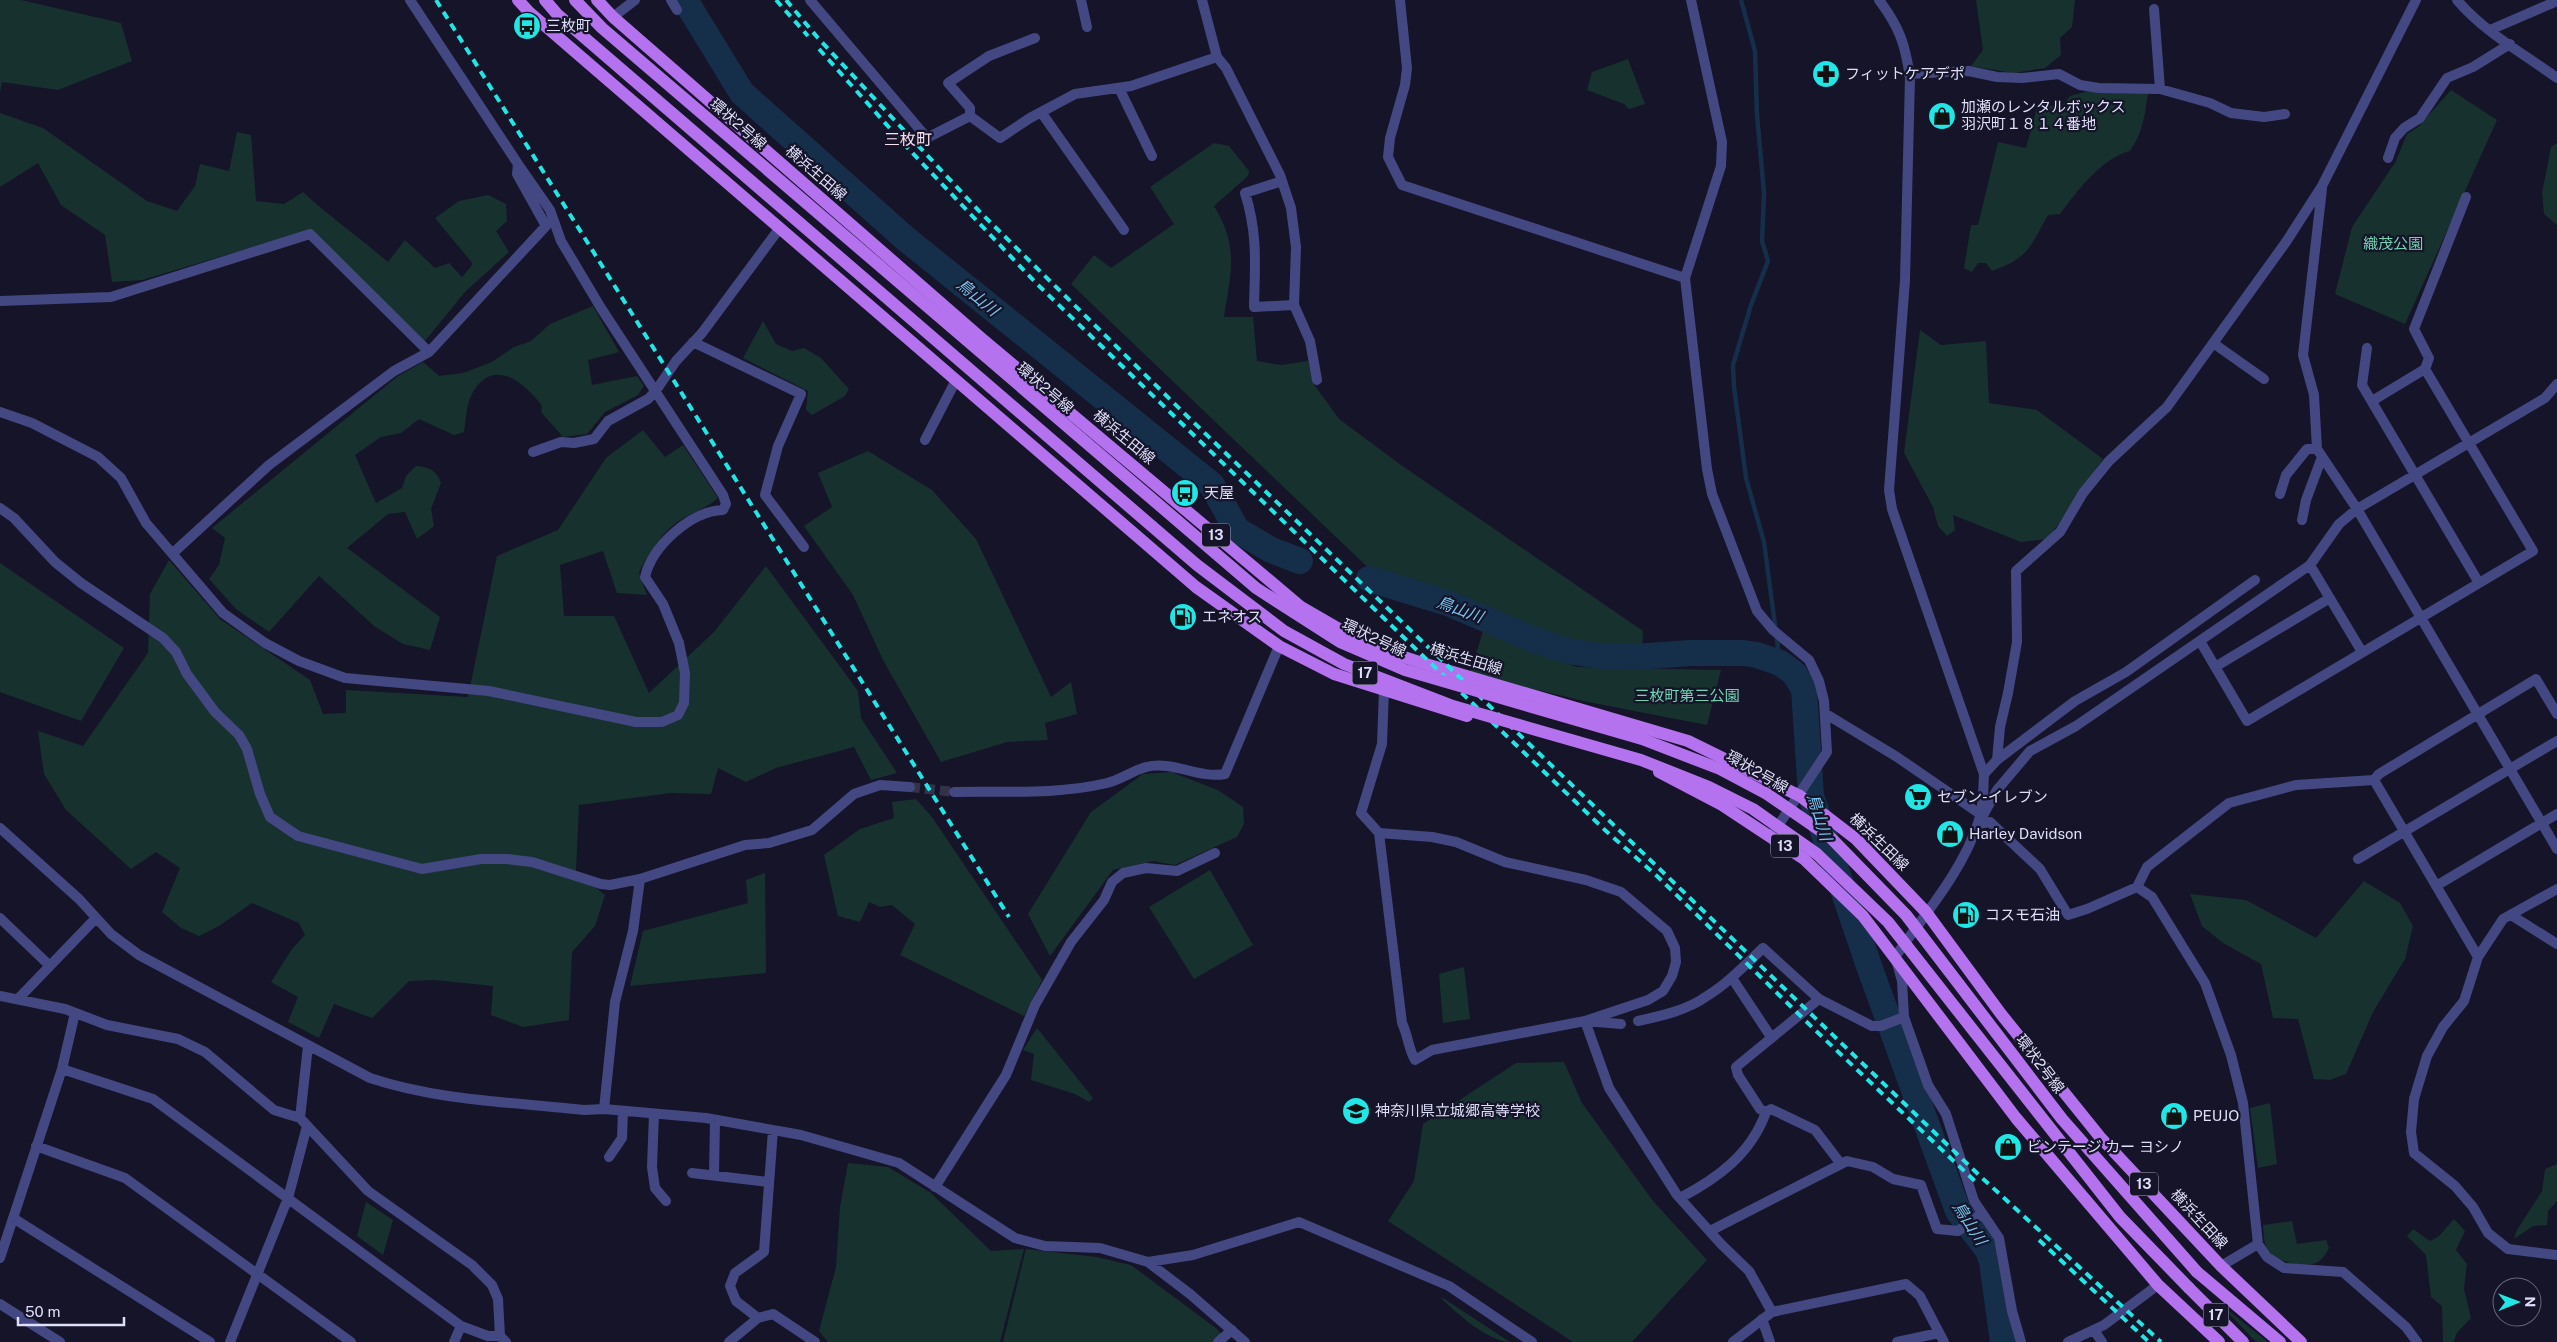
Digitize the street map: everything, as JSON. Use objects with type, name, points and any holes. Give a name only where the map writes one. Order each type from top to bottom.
[{"type":"main road","name":"13","points":[[518,0],[529,12],[779,229],[1196,587],[1279,646],[1334,674],[1440,709],[1593,748],[1651,767],[1722,805],[1804,859],[1863,916],[2016,1118],[2158,1285],[2219,1342]]},
{"type":"main road","name":"環状2号線","points":[[545,0],[565,20],[1197,564],[1284,632],[1344,664],[1397,686],[1453,706],[1641,760],[1710,787],[1752,809],[1817,854],[1888,922],[2120,1217],[2243,1342]]},
{"type":"main road","name":"環状2号線","points":[[575,0],[609,34],[1256,588],[1340,642],[1405,670],[1642,739],[1720,768],[1767,794],[1831,838],[1906,915],[2062,1119],[2197,1272],[2280,1342]]},
{"type":"main road","name":"横浜生田線","points":[[597,0],[612,17],[981,338],[1301,607],[1365,644],[1456,673],[1688,741],[1800,796],[1856,839],[1926,912],[2001,1014],[2100,1136],[2221,1266],[2301,1342]]},
{"type":"street","points":[[0,412],[39,426],[98,457],[121,478],[146,523],[223,613],[265,643],[299,662],[344,678],[489,691],[636,722],[662,722],[678,715],[684,703],[685,673],[679,643],[663,604],[647,583],[645,577],[648,563],[680,527],[710,511],[723,510],[726,504],[723,495],[655,392],[561,241],[550,210],[410,0]]},
{"type":"street","points":[[612,17],[635,0]]},
{"type":"street","points":[[671,0],[677,10]]},
{"type":"street","points":[[810,0],[927,138],[970,116]]},
{"type":"street","points":[[1081,0],[1087,27]]},
{"type":"street","points":[[1202,0],[1217,57],[1226,68],[1282,182],[1291,208],[1296,246],[1294,305],[1310,341],[1317,380]]},
{"type":"street","points":[[1400,0],[1407,68],[1405,85],[1390,138],[1388,157],[1402,185],[1685,278]]},
{"type":"street","points":[[1691,0],[1722,142],[1721,166],[1685,278],[1690,307],[1706,469],[1712,494],[1757,611],[1773,630],[1809,660],[1819,681],[1826,714],[1827,752],[1800,796],[1770,837]]},
{"type":"street","points":[[1879,0],[1901,34],[1909,74],[1907,236],[1890,490],[1892,509],[1984,774],[1979,819]]},
{"type":"street","points":[[1997,760],[2000,727],[2017,642],[2016,571],[2060,532],[2083,493],[2109,461],[2167,407],[2286,242],[2322,186],[2416,0]]},
{"type":"street","points":[[2457,0],[2466,11],[2490,30],[2557,78]]},
{"type":"street","points":[[2490,30],[2557,1]]},
{"type":"street","points":[[2154,9],[2160,89]]},
{"type":"street","points":[[970,116],[970,108],[948,83],[990,56],[1035,38]]},
{"type":"street","points":[[2388,158],[2395,138],[2404,128],[2420,118],[2446,78],[2473,67],[2510,44]]},
{"type":"street","points":[[970,116],[1000,138],[1041,112],[1075,94],[1119,88],[1217,57]]},
{"type":"street","points":[[1909,74],[1969,71],[1997,77],[2022,78],[2059,74],[2080,85],[2099,88],[2160,89],[2210,103],[2231,112],[2264,117],[2285,114]]},
{"type":"street","points":[[1119,88],[1152,156]]},
{"type":"street","points":[[1041,112],[1124,230]]},
{"type":"street","points":[[173,553],[269,465],[394,371],[429,352],[546,226],[517,174],[518,164]]},
{"type":"street","points":[[1282,182],[1245,193],[1253,220],[1256,243],[1254,307],[1294,305]]},
{"type":"street","points":[[2302,520],[2319,453],[2314,395],[2303,355],[2322,186]]},
{"type":"street","points":[[2372,400],[2425,369],[2429,358],[2414,329],[2466,197]]},
{"type":"street","points":[[533,452],[561,442],[574,443],[594,439],[608,421],[648,399],[779,229]]},
{"type":"street","points":[[0,301],[111,296],[310,234],[429,352]]},
{"type":"street","points":[[693,342],[802,394],[778,446],[765,495],[804,547]]},
{"type":"street","points":[[2213,343],[2264,379]]},
{"type":"street","points":[[2367,348],[2362,385],[2479,583]]},
{"type":"street","points":[[2200,642],[2246,721],[2533,551],[2425,369]]},
{"type":"street","points":[[925,440],[956,380]]},
{"type":"street","points":[[2021,1342],[2012,1311],[2000,1238],[1981,1214],[1968,1186],[1946,1114],[1928,1085],[1904,1017],[1902,981],[1895,957],[1960,862],[1979,819],[1997,790],[2030,751],[2076,726],[2310,565],[2339,524],[2357,509],[2545,398],[2557,384]]},
{"type":"street","points":[[2280,494],[2290,468],[2307,449],[2319,453],[2357,509],[2557,849]]},
{"type":"street","points":[[0,508],[14,518],[55,562],[81,583],[163,638],[176,652],[187,674],[216,712],[239,735],[247,749],[260,794],[270,816],[298,836],[422,869],[481,859],[506,858],[532,862],[601,884],[610,885],[640,879],[745,846],[769,843],[812,830],[854,794],[880,785],[910,787]]},
{"type":"street","points":[[2310,565],[2362,652]]},
{"type":"street","points":[[1984,774],[1997,760],[2076,701],[2126,672],[2256,580]]},
{"type":"street","points":[[2214,667],[2330,598]]},
{"type":"street","points":[[954,792],[1055,791],[1108,783],[1145,767],[1172,766],[1213,776],[1225,774],[1279,646]]},
{"type":"street","points":[[1826,714],[1897,757],[1979,819],[1990,822],[2040,869],[2068,915],[2087,910],[2137,887],[2147,867],[2229,803],[2296,785],[2374,780],[2379,774],[2536,679],[2557,714]]},
{"type":"street","points":[[1379,833],[1432,837],[1456,842],[1505,862],[1586,880],[1621,892],[1667,931],[1675,948],[1676,962],[1672,976],[1662,991],[1648,1000],[1585,1021],[1432,1050],[1415,1060],[1408,1048],[1406,1030],[1402,1023],[1379,833],[1361,813],[1382,744],[1384,690]]},
{"type":"street","points":[[2358,859],[2557,741]]},
{"type":"street","points":[[2374,780],[2478,957]]},
{"type":"street","points":[[2436,886],[2557,814]]},
{"type":"street","points":[[0,828],[79,899],[111,934],[139,955],[370,1078],[394,1086],[440,1096],[715,1120],[773,1130],[874,1154],[899,1163],[1015,1238],[1045,1246],[1100,1248],[1148,1262],[1190,1294],[1245,1342]]},
{"type":"street","points":[[935,1187],[1006,1075],[1036,1005],[1071,942],[1104,900],[1112,882],[1123,873],[1146,868],[1177,871],[1215,853]]},
{"type":"street","points":[[604,1110],[615,1002],[633,931],[640,879]]},
{"type":"street","points":[[2137,887],[2152,897],[2205,983],[2231,1055],[2243,1103],[2258,1244],[2266,1256],[2284,1268],[2343,1272],[2406,1327],[2417,1342]]},
{"type":"street","points":[[2557,889],[2503,919],[2478,957],[2464,1001],[2444,1027],[2427,1056],[2414,1099],[2411,1132],[2414,1152],[2456,1186],[2473,1207],[2488,1232],[2508,1249],[2557,1255]]},
{"type":"street","points":[[2511,915],[2557,944]]},
{"type":"street","points":[[0,918],[50,966]]},
{"type":"street","points":[[18,999],[96,918]]},
{"type":"street","points":[[1638,1021],[1666,1015],[1706,998],[1732,978],[1762,948],[1819,1000],[1872,1026],[1881,1026],[1904,1017]]},
{"type":"street","points":[[1732,978],[1772,1037]]},
{"type":"street","points":[[0,996],[65,1009],[107,1026],[178,1039],[192,1044],[205,1052],[274,1110],[304,1122],[368,1191],[472,1265],[492,1285],[498,1299],[503,1339],[488,1336],[461,1326],[154,1098],[62,1069]]},
{"type":"street","points":[[1766,1112],[1760,1109],[1738,1075],[1736,1067],[1819,1000]]},
{"type":"street","points":[[0,1258],[62,1069],[75,1013]]},
{"type":"street","points":[[1585,1021],[1621,1024]]},
{"type":"street","points":[[1585,1021],[1610,1088],[1680,1198],[1749,1271],[1772,1312]]},
{"type":"street","points":[[230,1342],[288,1198],[304,1122],[308,1046]]},
{"type":"street","points":[[1680,1198],[1710,1182],[1728,1169],[1744,1151],[1762,1123],[1766,1112],[1771,1109],[1815,1130],[1842,1164]]},
{"type":"street","points":[[609,1157],[622,1138],[623,1111]]},
{"type":"street","points":[[654,1114],[652,1167],[655,1188],[666,1201]]},
{"type":"street","points":[[714,1175],[715,1120]]},
{"type":"street","points":[[758,1318],[736,1302],[730,1286],[735,1273],[764,1252],[773,1130]]},
{"type":"street","points":[[36,1146],[125,1178],[351,1342]]},
{"type":"street","points":[[1710,1231],[1847,1161],[1864,1165],[1893,1178],[1921,1185],[1937,1229],[1958,1230],[1981,1214]]},
{"type":"street","points":[[692,1172],[769,1182]]},
{"type":"street","points":[[13,1218],[210,1342]]},
{"type":"street","points":[[1148,1262],[1193,1255],[1299,1222],[1449,1286],[1532,1342]]},
{"type":"street","points":[[2221,1266],[2258,1244]]},
{"type":"street","points":[[1732,1342],[1772,1312],[1906,1284],[1920,1296],[1941,1338],[1897,1342]]},
{"type":"street","points":[[2068,1342],[2094,1330],[2124,1312],[2158,1285]]},
{"type":"street","points":[[0,1304],[60,1342]]},
{"type":"street","points":[[729,1342],[758,1318],[773,1314],[815,1342]]},
{"type":"street","points":[[1762,1319],[1770,1342]]},
{"type":"street","points":[[454,1342],[461,1326]]},
{"type":"street","points":[[1218,1342],[1232,1330]]},
{"type":"street","points":[[2094,1330],[2102,1342]]},
{"type":"green space","points":[[0,0],[21,0],[121,23],[132,61],[58,90],[2,82],[0,93]]},
{"type":"green space","points":[[1976,0],[2075,0],[2072,27],[2060,38],[2061,55],[2045,68],[2013,73],[1971,66],[1983,50]]},
{"type":"green space","points":[[1628,59],[1645,104],[1629,109],[1624,104],[1587,90],[1592,72]]},
{"type":"green space","name":"織茂公園","points":[[2451,90],[2497,120],[2405,324],[2335,294],[2352,227],[2396,161],[2407,134],[2418,127]]},
{"type":"green space","points":[[2088,91],[2148,93],[2141,130],[2130,151],[2100,168],[2082,186],[2060,214],[2048,215],[2032,244],[2014,261],[1992,271],[1986,263],[1978,263],[1972,272],[1964,268],[1971,225],[1978,225],[1998,142],[2026,148],[2037,108],[2064,104],[2070,96]]},
{"type":"green space","points":[[0,113],[43,128],[147,201],[177,211],[195,186],[200,164],[229,171],[237,132],[251,135],[256,201],[284,204],[303,192],[388,262],[405,240],[435,268],[449,263],[462,277],[473,264],[435,218],[459,201],[488,195],[506,204],[507,221],[496,231],[509,252],[465,292],[425,341],[310,230],[142,280],[112,282],[105,235],[61,205],[38,163],[0,187]]},
{"type":"green space","points":[[1214,143],[1229,146],[1249,171],[1248,176],[1214,206],[1222,220],[1230,247],[1231,273],[1224,317],[1253,317],[1257,361],[1281,365],[1308,361],[1313,383],[1339,419],[1401,465],[1643,631],[1642,648],[1586,648],[1533,635],[1480,607],[1381,580],[1071,284],[1094,255],[1111,268],[1174,224],[1150,187]]},
{"type":"green space","points":[[2557,143],[2557,225],[2544,214],[2542,193],[2551,147]]},
{"type":"green space","points":[[593,306],[619,352],[588,360],[592,385],[637,376],[644,386],[638,395],[605,412],[587,434],[563,437],[541,412],[542,406],[527,389],[508,377],[498,375],[489,376],[480,383],[472,394],[467,408],[464,432],[454,435],[419,419],[401,433],[381,437],[355,455],[376,503],[402,488],[406,476],[416,466],[425,467],[435,472],[441,483],[431,509],[434,526],[417,539],[405,512],[388,514],[347,548],[440,617],[430,650],[403,644],[374,626],[319,576],[269,632],[236,609],[209,579],[219,565],[225,538],[212,528],[398,376],[423,362],[439,376],[463,373],[492,362],[514,347],[531,341],[550,324]]},
{"type":"green space","points":[[763,321],[776,344],[792,351],[804,348],[821,358],[849,389],[845,396],[812,415],[806,410],[808,391],[743,358]]},
{"type":"green space","points":[[1920,330],[1941,345],[1986,341],[1989,403],[2037,410],[2103,459],[2048,539],[2021,542],[1953,515],[1955,530],[1947,536],[1938,526],[1933,507],[1904,453]]},
{"type":"green space","points":[[643,430],[665,457],[683,445],[718,498],[674,524],[656,544],[639,573],[647,595],[617,593],[603,551],[560,565],[564,616],[614,616],[649,693],[714,632],[766,566],[858,691],[861,718],[897,773],[871,780],[854,747],[776,768],[746,782],[718,768],[711,794],[671,793],[579,805],[576,871],[605,895],[595,926],[572,952],[569,1020],[523,1027],[491,1015],[493,986],[434,980],[409,981],[372,1018],[334,1004],[319,1038],[288,1022],[298,997],[271,982],[292,949],[305,935],[299,923],[252,903],[219,926],[199,936],[181,928],[162,912],[180,868],[156,852],[131,869],[66,810],[44,774],[38,731],[83,746],[148,653],[150,594],[169,560],[220,619],[310,680],[323,714],[346,713],[346,690],[468,697],[497,556],[558,530],[606,458]]},
{"type":"green space","points":[[868,451],[932,490],[976,539],[1051,697],[1071,682],[1077,714],[1045,723],[1048,740],[1007,742],[941,762],[883,660],[853,595],[804,526],[832,507],[818,473]]},
{"type":"green space","points":[[0,563],[124,648],[81,721],[0,692]]},
{"type":"green space","name":"三枚町第三公園","points":[[1483,631],[1577,667],[1721,670],[1707,725],[1588,702],[1470,674]]},
{"type":"green space","points":[[1171,772],[1218,790],[1243,807],[1244,824],[1237,837],[1175,865],[1153,861],[1113,870],[1050,956],[1028,914],[1091,812],[1143,774]]},
{"type":"green space","points":[[916,799],[932,817],[1042,980],[1024,1016],[900,955],[915,924],[892,905],[880,907],[869,902],[860,922],[838,916],[824,855],[860,829],[894,818],[892,802]]},
{"type":"green space","points":[[1210,870],[1253,945],[1194,979],[1149,907]]},
{"type":"green space","points":[[765,873],[766,973],[630,986],[643,931],[748,903],[746,880]]},
{"type":"green space","points":[[2364,881],[2400,903],[2413,926],[2405,959],[2373,1012],[2346,1074],[2330,1080],[2314,1079],[2298,1019],[2273,1018],[2261,964],[2223,943],[2202,926],[2190,894],[2246,900],[2316,938]]},
{"type":"green space","points":[[1464,967],[1470,1019],[1443,1023],[1439,974]]},
{"type":"green space","points":[[1037,1028],[1093,1098],[1089,1102],[1075,1094],[1031,1080],[1034,1054],[1023,1050]]},
{"type":"green space","points":[[1564,1062],[1582,1103],[1653,1201],[1707,1260],[1632,1342],[1573,1342],[1388,1221],[1414,1181],[1423,1124],[1516,1063]]},
{"type":"green space","points":[[2270,1103],[2277,1164],[2258,1168],[2250,1108]]},
{"type":"green space","points":[[848,1163],[888,1167],[931,1193],[991,1251],[1024,1249],[1000,1342],[828,1342],[819,1331],[836,1267],[840,1207]]},
{"type":"green space","points":[[2557,1164],[2557,1201],[2548,1211],[2547,1225],[2533,1226],[2514,1239],[2517,1230],[2542,1191],[2545,1169]]},
{"type":"green space","points":[[366,1202],[393,1220],[383,1255],[357,1236]]},
{"type":"green space","points":[[2454,1219],[2465,1231],[2456,1250],[2467,1264],[2464,1289],[2471,1318],[2456,1334],[2454,1342],[2443,1342],[2442,1306],[2431,1297],[2426,1255],[2407,1236],[2413,1229],[2430,1241],[2438,1237]]},
{"type":"green space","points":[[2292,1221],[2297,1244],[2326,1240],[2329,1248],[2318,1262],[2295,1264],[2277,1258],[2267,1248],[2263,1225]]},
{"type":"green space","points":[[1026,1249],[1097,1257],[1131,1265],[1217,1329],[1228,1342],[1003,1342]]},
{"type":"green space","points":[[1441,1298],[1510,1342],[1502,1341],[1483,1332],[1464,1319]]},
{"type":"green space","points":[[2220,1304],[2268,1342],[2256,1342]]},
{"type":"waterway","name":"鳥山川","points":[[685,0],[742,93],[906,239],[1212,485],[1237,530],[1271,550],[1300,561]]},
{"type":"waterway","points":[[1741,0],[1755,51],[1757,115],[1764,193],[1762,241],[1768,261],[1751,305],[1733,365],[1734,387],[1746,478],[1764,542],[1780,663]]},
{"type":"waterway","name":"鳥山川","points":[[1369,579],[1448,603],[1535,640],[1568,651],[1601,656],[1635,657],[1690,653],[1744,653],[1757,655],[1780,663],[1794,673],[1804,689],[1811,796],[1869,966],[1958,1211],[1988,1250],[1992,1262],[2003,1342]]},
{"type":"tunnel","points":[[910,787],[954,792]]},
{"type":"railway","points":[[436,0],[1009,917]]},
{"type":"railway","points":[[776,0],[808,36]]},
{"type":"railway","points":[[786,0],[818,38],[981,213],[1187,416],[1980,1176],[2161,1342]]},
{"type":"railway","points":[[819,49],[903,143],[1036,283],[1606,831],[1658,877],[1814,1029],[1978,1184]]},
{"type":"railway","points":[[2039,1240],[2149,1342]]},
{"type":"place","name":"三枚町","points":[[527,26]]},
{"type":"place","name":"フィットケアデポ","points":[[1826,74]]},
{"type":"place","name":"加瀬のレンタルボックス 羽沢町１８１４番地","points":[[1942,116]]},
{"type":"place","name":"天屋","points":[[1185,493]]},
{"type":"place","name":"エネオス","points":[[1183,617]]},
{"type":"place","name":"セブン-イレブン","points":[[1918,797]]},
{"type":"place","name":"Harley Davidson","points":[[1950,834]]},
{"type":"place","name":"コスモ石油","points":[[1966,915]]},
{"type":"place","name":"神奈川県立城郷高等学校","points":[[1356,1111]]},
{"type":"place","name":"PEUJO","points":[[2174,1116]]},
{"type":"place","name":"ビンテージ カー ヨシノ","points":[[2008,1147]]},
{"type":"district","name":"三枚町","points":[[908,139]]}]
